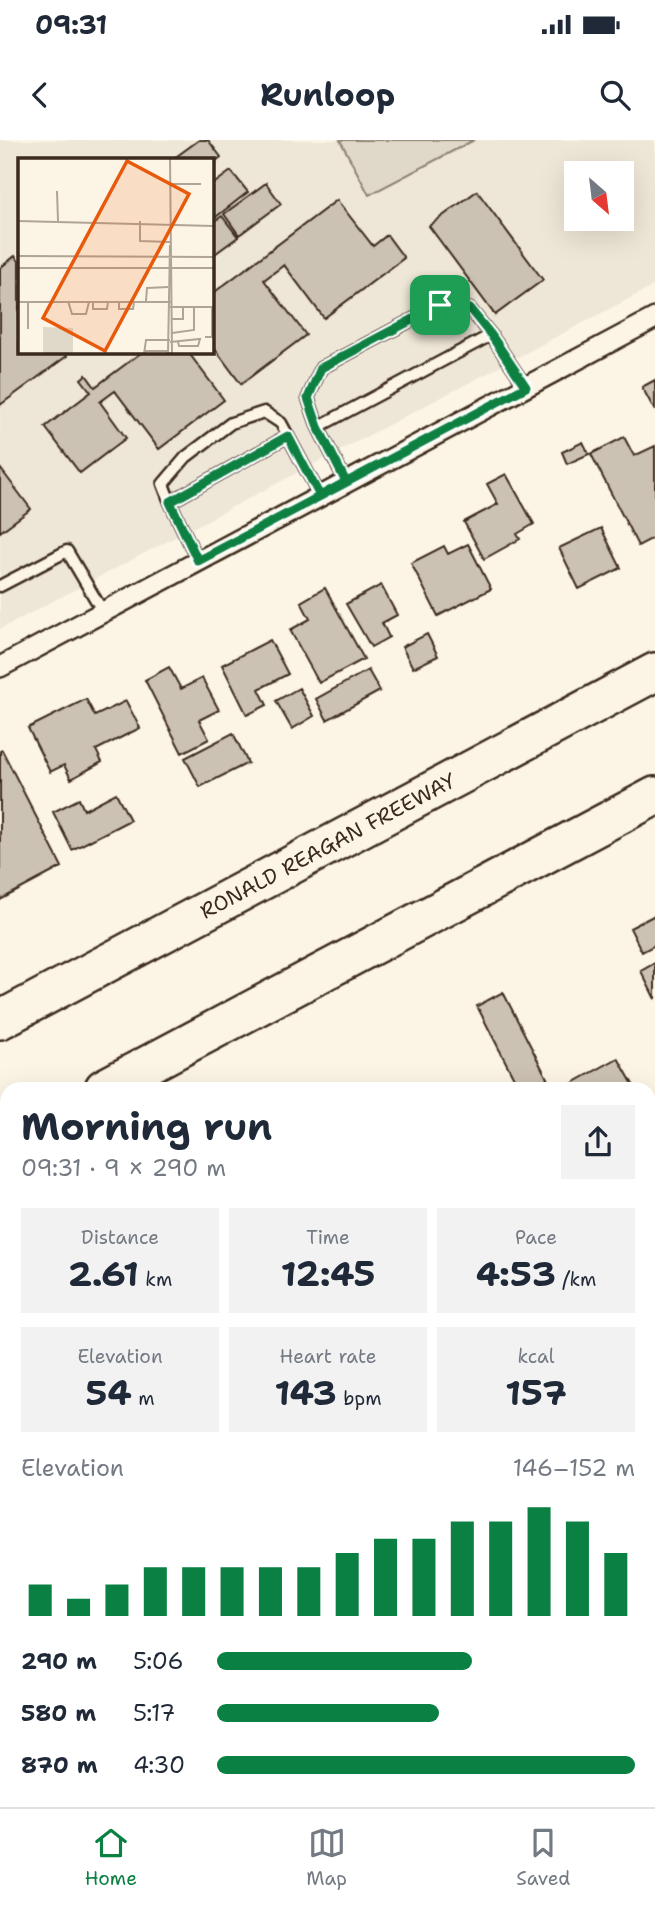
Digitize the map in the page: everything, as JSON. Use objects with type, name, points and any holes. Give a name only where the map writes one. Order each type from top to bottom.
[{"type":"highway","name":"RONALD REAGAN FREEWAY","points":[[0,1020],[655,672]]},
{"type":"highway","points":[[115,1082],[655,796]]},
{"type":"street","points":[[0,667],[655,318]]},
{"type":"lane","points":[[346,482],[318,427],[308,398],[321,368],[440,305],[470,309],[526,387]]},
{"type":"lane","points":[[318,427],[491,335]]},
{"type":"lane","points":[[198,561],[163,484],[186,457],[231,423],[264,412],[281,423],[320,496]]},
{"type":"lane","points":[[170,502],[288,436]]},
{"type":"lane","points":[[0,586],[67,551],[103,612]]},
{"type":"shaded area","points":[[0,140],[653,140],[655,285],[0,629]]},
{"type":"shaded area","points":[[340,140],[474,140],[369,195]]},
{"type":"building","points":[[199,140],[208,140],[221,157],[214,162],[214,158],[174,158]]},
{"type":"building","points":[[231,171],[248,192],[214,218],[214,184]]},
{"type":"building","points":[[266,183],[281,204],[239,235],[224,214]]},
{"type":"building","points":[[477,191],[543,280],[495,315],[429,226]]},
{"type":"building","points":[[337,200],[373,246],[387,235],[404,258],[324,318],[284,265],[264,280],[306,335],[241,384],[214,348],[214,292]]},
{"type":"building","points":[[222,216],[238,237],[214,255],[214,222]]},
{"type":"building","points":[[15,256],[18,260],[18,354],[67,356],[0,405],[0,268]]},
{"type":"building","points":[[139,354],[190,354],[224,400],[159,449],[115,391],[100,402],[126,438],[80,473],[45,427],[91,392],[81,379],[86,375],[95,387]]},
{"type":"building","points":[[655,380],[655,411],[642,387]]},
{"type":"building","points":[[624,437],[634,456],[655,446],[655,537],[638,546],[591,454]]},
{"type":"building","points":[[583,442],[589,454],[567,464],[562,452]]},
{"type":"building","points":[[0,468],[31,509],[0,532]]},
{"type":"building","points":[[506,474],[534,524],[517,534],[520,539],[484,559],[464,522],[498,504],[487,484]]},
{"type":"building","points":[[601,528],[621,568],[579,589],[559,548]]},
{"type":"building","points":[[468,544],[491,589],[438,616],[411,563],[444,546],[448,554]]},
{"type":"building","points":[[381,585],[397,615],[382,623],[389,637],[371,647],[346,604]]},
{"type":"building","points":[[325,588],[364,659],[319,683],[290,630],[310,619],[301,602]]},
{"type":"building","points":[[427,634],[438,656],[413,668],[402,647]]},
{"type":"building","points":[[270,640],[288,674],[259,689],[267,705],[247,715],[222,665]]},
{"type":"building","points":[[169,667],[181,689],[202,678],[219,710],[199,720],[209,739],[182,753],[145,680]]},
{"type":"building","points":[[368,670],[380,691],[327,720],[316,699]]},
{"type":"building","points":[[299,688],[314,716],[292,729],[276,701]]},
{"type":"building","points":[[86,699],[95,716],[126,701],[140,728],[96,750],[102,762],[71,779],[64,765],[50,772],[28,728]]},
{"type":"building","points":[[233,733],[248,763],[200,787],[185,758]]},
{"type":"building","points":[[2,750],[62,867],[0,900],[0,751]]},
{"type":"building","points":[[116,793],[130,820],[72,850],[53,812],[79,799],[84,810]]},
{"type":"building","points":[[655,915],[655,945],[642,952],[630,928]]},
{"type":"building","points":[[655,963],[655,999],[641,971]]},
{"type":"building","points":[[503,992],[549,1082],[516,1082],[477,1006]]},
{"type":"building","points":[[618,1058],[632,1082],[575,1082]]},
{"type":"route","points":[[440,305],[470,309],[526,387],[198,561],[170,502],[288,436],[320,496],[346,482],[318,427],[308,398],[321,368],[440,305]]}]
